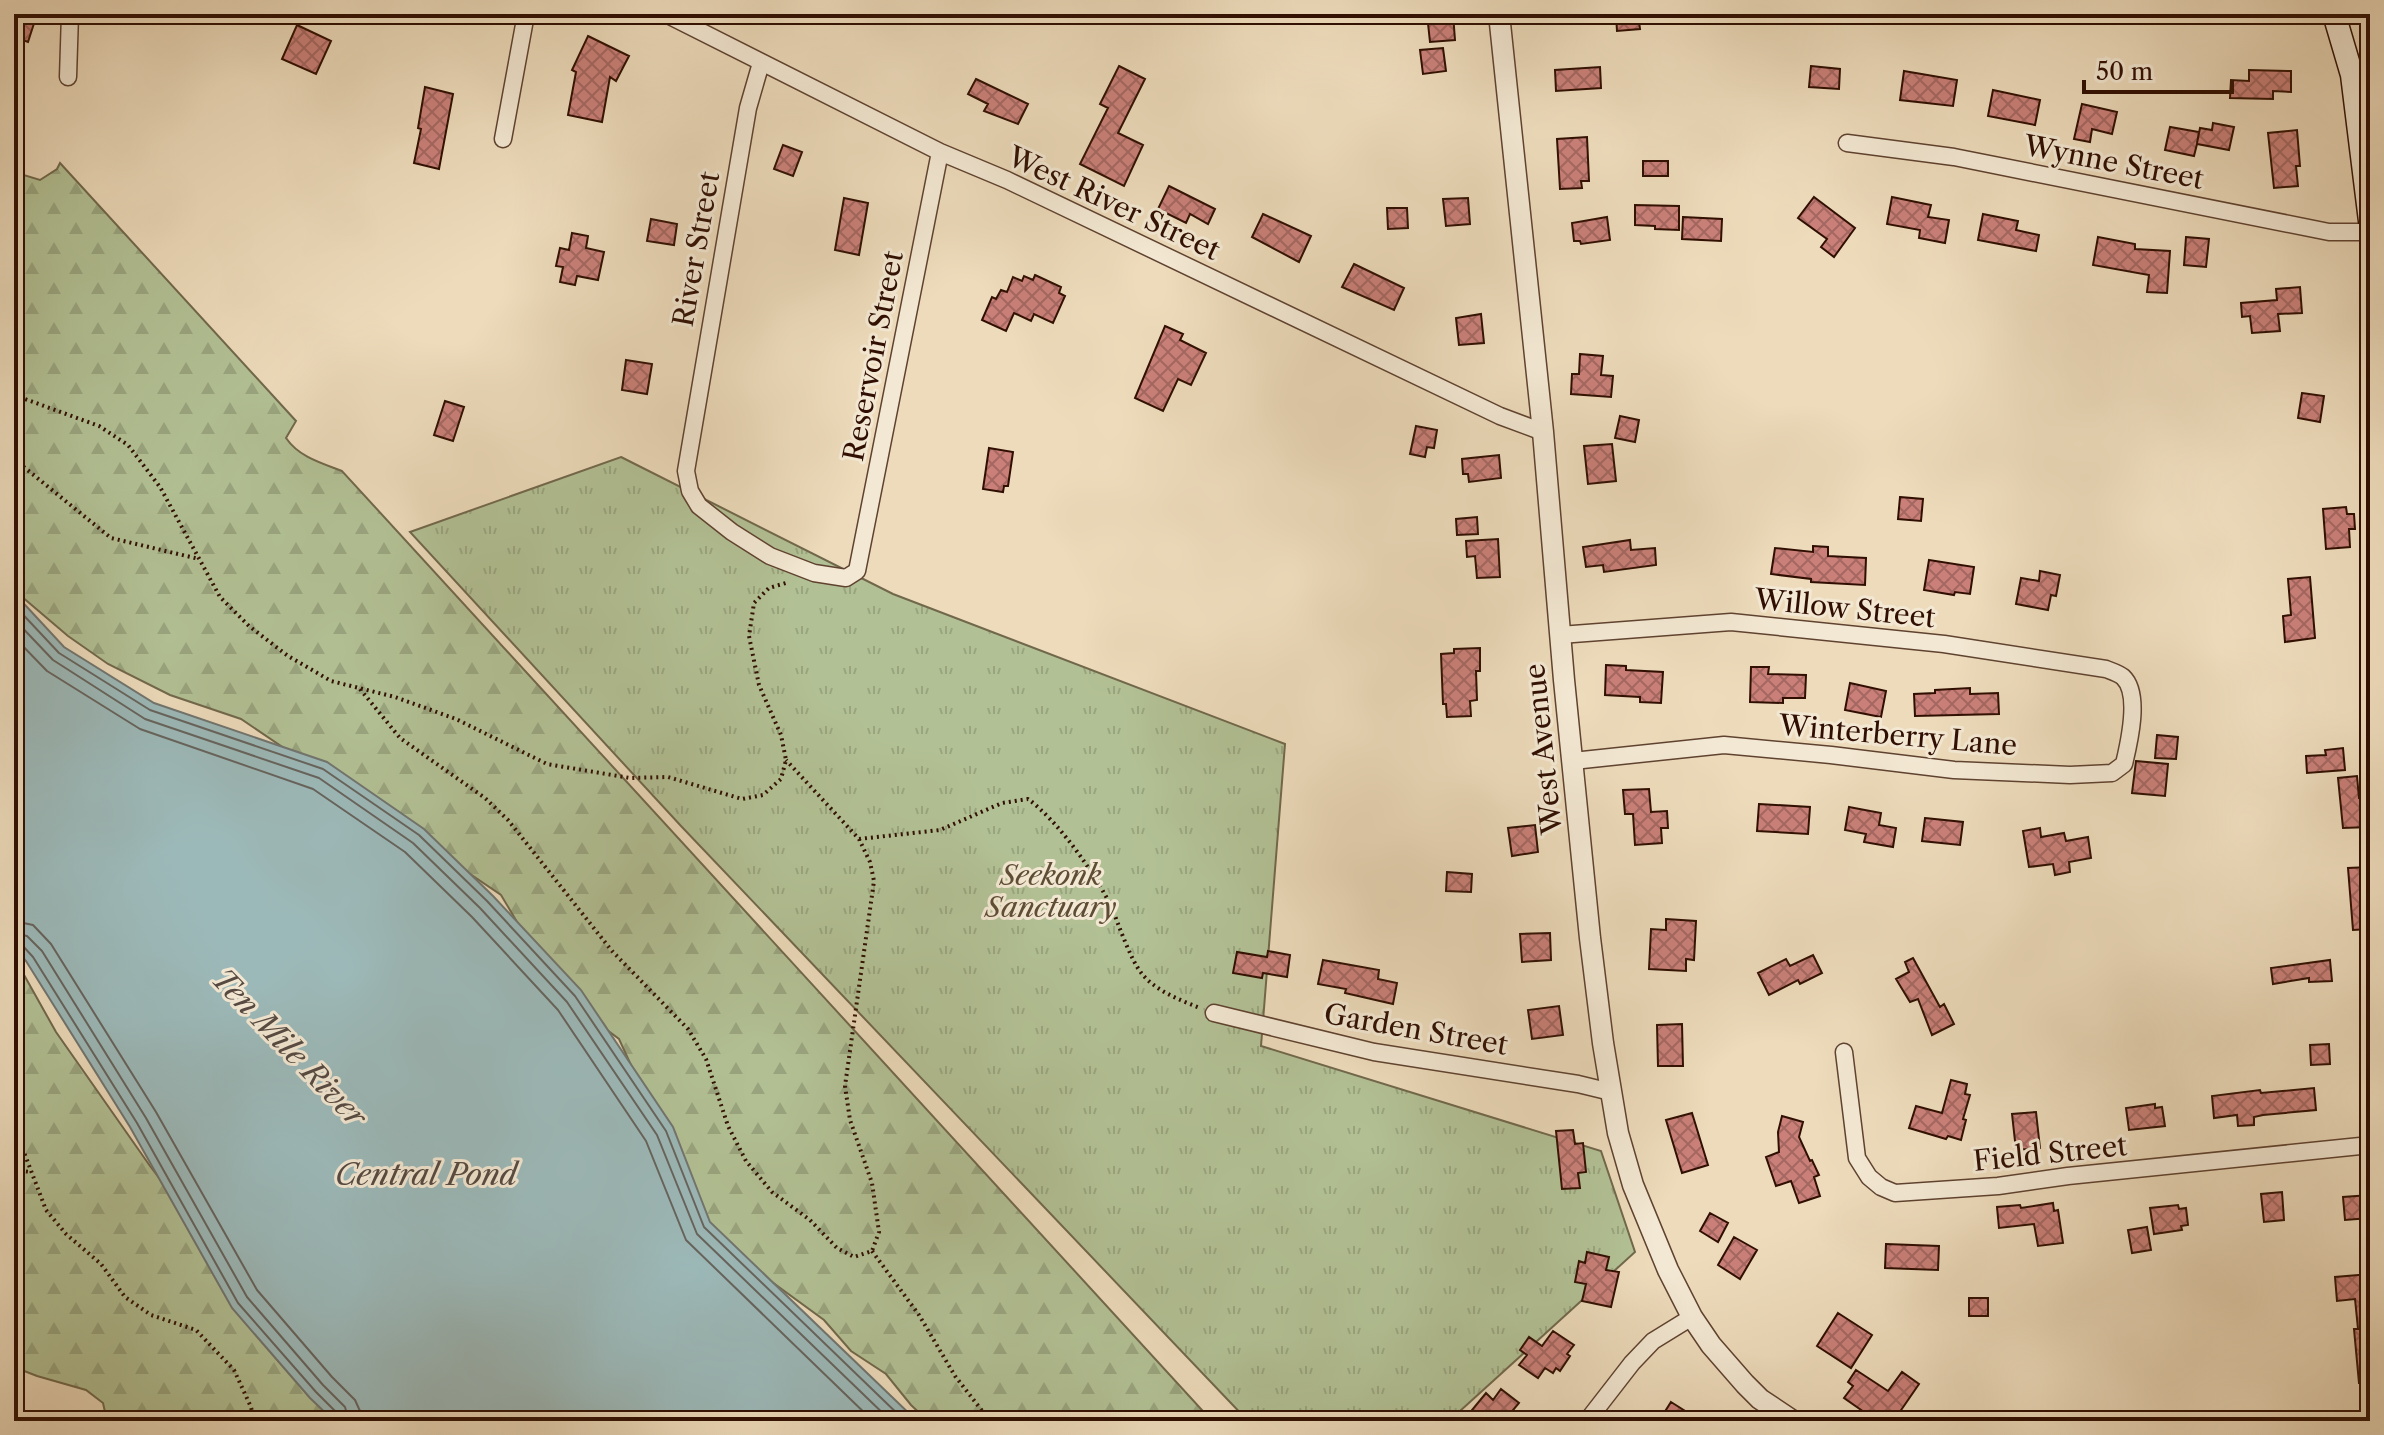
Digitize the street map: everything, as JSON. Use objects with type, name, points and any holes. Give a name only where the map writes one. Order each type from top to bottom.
[{"type":"main road","points":[[2334,14],[2352,75],[2370,221]]},
{"type":"street","points":[[68,77],[70,14]]},
{"type":"street","points":[[503,139],[526,14]]},
{"type":"street","name":"West River Street","points":[[666,14],[940,152],[1007,180],[1500,416],[1543,432]]},
{"type":"street","name":"West Avenue","points":[[1499,14],[1543,432],[1590,938],[1618,1133],[1633,1185],[1668,1270],[1692,1317],[1711,1345],[1745,1384],[1760,1399],[1793,1421]]},
{"type":"street","name":"River Street","points":[[761,63],[748,108],[686,471],[690,491],[699,506],[770,556],[814,573],[846,578],[857,571]]},
{"type":"street","name":"Wynne Street","points":[[1847,143],[1954,157],[2329,232],[2370,232]]},
{"type":"street","name":"Reservoir Street","points":[[857,571],[940,152]]},
{"type":"street","name":"Willow Street","points":[[1560,635],[1731,622],[1944,644],[2084,664],[2121,675]]},
{"type":"street","name":"Winterberry Lane","points":[[1573,761],[1724,745],[1954,770],[2070,775],[2112,773],[2124,764],[2131,721],[2133,699],[2128,683],[2121,675]]},
{"type":"street","name":"Garden Street","points":[[1214,1013],[1374,1052],[1611,1092]]},
{"type":"street","name":"Field Street","points":[[1844,1052],[1857,1158],[1869,1177],[1895,1193],[1998,1186],[2370,1145]]},
{"type":"street","points":[[1587,1421],[1653,1341],[1692,1317]]},
{"type":"path","points":[[14,395],[99,426],[128,445],[160,487],[220,597],[249,626],[288,656],[331,681],[395,697],[456,719],[547,764],[630,778],[668,777],[742,799],[763,795],[781,779],[786,760],[781,735],[759,685],[749,636],[754,603],[769,588],[814,573]]},
{"type":"path","points":[[14,459],[111,538],[199,559]]},
{"type":"path","points":[[360,689],[400,738],[485,798],[508,820],[612,951],[688,1029],[706,1059],[728,1126],[740,1150],[772,1192],[810,1220],[837,1248],[854,1257],[872,1251]]},
{"type":"path","points":[[786,760],[859,839],[870,862],[874,881],[845,1086],[850,1120],[872,1183],[879,1232],[872,1251]]},
{"type":"path","points":[[859,839],[940,830],[1002,803],[1028,799],[1045,812],[1088,868],[1109,902],[1141,973],[1155,986],[1214,1013]]},
{"type":"path","points":[[14,1126],[46,1210],[66,1234],[101,1264],[125,1297],[151,1315],[196,1330],[234,1370],[254,1421]]},
{"type":"path","points":[[14,1170],[31,1172]]},
{"type":"path","points":[[872,1251],[919,1315],[955,1376],[990,1421]]},
{"type":"green space","points":[[60,163],[296,421],[286,438],[291,445],[311,459],[342,471],[1212,1421],[928,1421],[886,1374],[851,1351],[824,1320],[757,1271],[700,1216],[619,1039],[591,1018],[520,927],[501,895],[241,719],[170,695],[108,664],[68,636],[14,590],[14,172],[40,180],[57,169]]},
{"type":"green space","name":"Seekonk Sanctuary","points":[[621,457],[893,594],[1285,744],[1261,1046],[1601,1151],[1635,1252],[1449,1421],[1248,1421],[681,826],[410,532]]},
{"type":"green space","points":[[14,957],[56,1032],[150,1166],[344,1421],[107,1421],[103,1403],[86,1390],[14,1367]]},
{"type":"water","name":"Central Pond","points":[[14,593],[64,647],[154,703],[327,762],[424,829],[493,896],[581,990],[673,1127],[710,1222],[917,1421],[334,1421],[310,1398],[232,1308],[130,1127],[26,961],[14,947]]},
{"type":"building","points":[[14,14],[37,14],[28,42],[14,37]]},
{"type":"building","points":[[1427,14],[1453,14],[1455,40],[1430,42]]},
{"type":"building","points":[[1616,14],[1638,14],[1640,29],[1617,31]]},
{"type":"building","points":[[297,25],[331,41],[316,74],[282,59]]},
{"type":"building","points":[[588,36],[629,56],[616,81],[610,77],[602,122],[568,115],[576,72],[572,70]]},
{"type":"building","points":[[1443,48],[1446,71],[1423,74],[1420,50]]},
{"type":"building","points":[[1119,66],[1145,79],[1118,133],[1143,145],[1124,186],[1080,164],[1108,108],[1100,104]]},
{"type":"building","points":[[1811,66],[1840,69],[1839,89],[1809,87]]},
{"type":"building","points":[[1600,67],[1601,88],[1556,91],[1555,70]]},
{"type":"building","points":[[2249,70],[2291,71],[2291,92],[2273,91],[2273,99],[2230,98],[2231,80],[2249,81]]},
{"type":"building","points":[[1904,71],[1957,80],[1953,106],[1900,100]]},
{"type":"building","points":[[976,79],[1028,104],[1018,124],[984,111],[988,104],[968,94]]},
{"type":"building","points":[[425,87],[453,94],[439,169],[414,163]]},
{"type":"building","points":[[1993,90],[2040,100],[2035,125],[1988,116]]},
{"type":"building","points":[[2082,104],[2117,112],[2112,134],[2092,129],[2090,142],[2074,139]]},
{"type":"building","points":[[2213,123],[2234,127],[2229,150],[2197,144],[2194,156],[2165,150],[2170,127],[2199,132],[2197,143],[2200,128],[2212,130]]},
{"type":"building","points":[[2297,130],[2298,186],[2274,188],[2268,133]]},
{"type":"building","points":[[1587,137],[1589,181],[1581,181],[1582,188],[1560,189],[1557,139]]},
{"type":"building","points":[[783,145],[802,152],[793,176],[774,169]]},
{"type":"building","points":[[1643,161],[1668,161],[1668,176],[1643,176]]},
{"type":"building","points":[[1169,186],[1215,209],[1208,224],[1190,214],[1186,223],[1158,209]]},
{"type":"building","points":[[1814,197],[1855,228],[1834,257],[1821,247],[1827,239],[1798,218]]},
{"type":"building","points":[[1892,197],[1931,205],[1928,217],[1949,220],[1945,243],[1919,238],[1920,230],[1887,224]]},
{"type":"building","points":[[844,198],[868,203],[859,255],[835,250]]},
{"type":"building","points":[[1468,198],[1470,224],[1446,226],[1443,199]]},
{"type":"building","points":[[1635,205],[1679,206],[1679,230],[1635,225]]},
{"type":"building","points":[[1387,208],[1407,208],[1408,228],[1388,229]]},
{"type":"building","points":[[1263,214],[1311,236],[1299,262],[1252,237]]},
{"type":"building","points":[[1983,214],[2018,221],[2016,230],[2039,235],[2036,251],[1978,240]]},
{"type":"building","points":[[1607,217],[1610,240],[1581,244],[1574,241],[1572,223]]},
{"type":"building","points":[[1683,217],[1722,219],[1721,241],[1682,239]]},
{"type":"building","points":[[651,219],[677,224],[674,245],[647,241]]},
{"type":"building","points":[[572,233],[588,236],[586,248],[604,252],[598,280],[577,276],[575,285],[560,282],[563,267],[556,266],[560,248],[569,250]]},
{"type":"building","points":[[2098,237],[2135,244],[2135,249],[2170,251],[2167,293],[2147,292],[2149,275],[2093,265]]},
{"type":"building","points":[[2186,237],[2209,239],[2206,267],[2184,265]]},
{"type":"building","points":[[1354,264],[1404,288],[1394,310],[1342,287]]},
{"type":"building","points":[[1035,275],[1061,287],[1059,293],[1065,296],[1053,323],[1034,314],[1031,321],[1014,313],[1006,331],[982,320],[992,297],[996,299],[1001,290],[1007,292],[1013,277],[1022,281],[1024,276],[1033,280]]},
{"type":"building","points":[[2300,287],[2302,313],[2278,314],[2280,331],[2252,333],[2250,316],[2242,317],[2241,303],[2277,300],[2276,289]]},
{"type":"building","points":[[1481,314],[1484,343],[1459,345],[1456,318]]},
{"type":"building","points":[[1165,326],[1183,334],[1180,340],[1206,353],[1191,385],[1178,379],[1163,411],[1135,398]]},
{"type":"building","points":[[1580,354],[1603,356],[1601,375],[1613,376],[1611,397],[1571,394],[1572,374],[1579,374]]},
{"type":"building","points":[[626,360],[652,364],[647,394],[622,390]]},
{"type":"building","points":[[2302,393],[2324,396],[2320,422],[2298,418]]},
{"type":"building","points":[[445,401],[464,407],[453,441],[434,435]]},
{"type":"building","points":[[1620,416],[1639,420],[1635,442],[1615,438]]},
{"type":"building","points":[[1416,426],[1437,430],[1434,448],[1427,447],[1425,457],[1410,454]]},
{"type":"building","points":[[1612,444],[1616,481],[1588,484],[1584,446]]},
{"type":"building","points":[[989,448],[1013,452],[1008,486],[1004,486],[1003,492],[983,489]]},
{"type":"building","points":[[1499,455],[1501,478],[1469,482],[1468,474],[1463,474],[1462,459]]},
{"type":"building","points":[[1900,497],[1923,499],[1921,521],[1898,519]]},
{"type":"building","points":[[2346,507],[2347,514],[2354,514],[2355,529],[2349,529],[2350,547],[2326,549],[2323,509]]},
{"type":"building","points":[[1477,517],[1478,534],[1457,535],[1456,519]]},
{"type":"building","points":[[1498,539],[1500,577],[1477,578],[1475,556],[1467,557],[1466,541]]},
{"type":"building","points":[[1630,540],[1631,550],[1655,548],[1656,565],[1604,572],[1603,565],[1586,567],[1583,547]]},
{"type":"building","points":[[1813,546],[1828,547],[1828,556],[1866,558],[1865,585],[1811,582],[1811,579],[1771,574],[1775,548],[1813,552]]},
{"type":"building","points":[[1929,560],[1974,567],[1970,594],[1924,590]]},
{"type":"building","points":[[2040,571],[2060,575],[2056,596],[2051,595],[2048,610],[2016,604],[2021,578],[2039,581]]},
{"type":"building","points":[[2310,577],[2315,638],[2285,642],[2283,616],[2291,615],[2288,579]]},
{"type":"building","points":[[1480,648],[1480,671],[1476,671],[1477,700],[1470,701],[1471,716],[1447,717],[1446,704],[1443,704],[1441,654],[1454,653],[1454,649]]},
{"type":"building","points":[[1606,665],[1626,666],[1626,670],[1663,672],[1661,703],[1640,702],[1640,697],[1605,695]]},
{"type":"building","points":[[1751,667],[1769,667],[1768,674],[1806,675],[1805,698],[1783,698],[1783,703],[1750,702]]},
{"type":"building","points":[[1850,683],[1886,691],[1881,717],[1845,710]]},
{"type":"building","points":[[1970,688],[1970,694],[1998,693],[1999,714],[1915,716],[1914,694]]},
{"type":"building","points":[[2157,735],[2178,737],[2176,759],[2155,758]]},
{"type":"building","points":[[2343,748],[2345,770],[2307,773],[2306,756],[2326,755],[2325,750]]},
{"type":"building","points":[[2136,761],[2168,764],[2165,796],[2132,793]]},
{"type":"building","points":[[2357,776],[2359,798],[2370,798],[2370,827],[2343,828],[2338,778]]},
{"type":"building","points":[[1649,789],[1651,812],[1667,811],[1668,828],[1661,828],[1662,843],[1635,845],[1633,814],[1625,814],[1623,790]]},
{"type":"building","points":[[1759,804],[1810,807],[1808,834],[1757,831]]},
{"type":"building","points":[[1849,807],[1881,813],[1879,825],[1896,828],[1893,847],[1864,842],[1866,834],[1845,830]]},
{"type":"building","points":[[1925,818],[1963,822],[1960,845],[1922,841]]},
{"type":"building","points":[[1535,825],[1538,852],[1512,856],[1508,828]]},
{"type":"building","points":[[2040,828],[2041,837],[2064,833],[2066,841],[2088,837],[2091,858],[2069,862],[2070,872],[2055,875],[2053,864],[2029,867],[2023,831]]},
{"type":"building","points":[[2370,867],[2370,904],[2367,904],[2369,929],[2353,930],[2348,868]]},
{"type":"building","points":[[1447,872],[1472,874],[1471,892],[1446,891]]},
{"type":"building","points":[[1666,919],[1696,921],[1694,960],[1686,959],[1686,971],[1649,969],[1651,929],[1666,930]]},
{"type":"building","points":[[1550,933],[1551,960],[1522,962],[1520,934]]},
{"type":"building","points":[[1268,951],[1290,955],[1287,977],[1263,973],[1262,978],[1233,973],[1237,952],[1267,957]]},
{"type":"building","points":[[1813,955],[1822,973],[1800,984],[1798,980],[1769,995],[1758,973],[1786,959],[1790,966]]},
{"type":"building","points":[[1913,958],[1940,1007],[1944,1004],[1954,1024],[1932,1035],[1918,999],[1910,1002],[1896,979],[1909,972],[1905,962]]},
{"type":"building","points":[[1323,960],[1379,970],[1378,979],[1397,983],[1393,1004],[1318,984]]},
{"type":"building","points":[[2330,960],[2332,981],[2309,982],[2309,978],[2273,984],[2271,968]]},
{"type":"building","points":[[1559,1006],[1563,1035],[1532,1039],[1528,1010]]},
{"type":"building","points":[[1682,1024],[1683,1066],[1658,1066],[1657,1025]]},
{"type":"building","points":[[2329,1044],[2330,1064],[2311,1065],[2310,1045]]},
{"type":"building","points":[[1951,1080],[1967,1084],[1965,1094],[1970,1095],[1961,1140],[1909,1128],[1916,1106],[1942,1113]]},
{"type":"building","points":[[2314,1088],[2316,1110],[2254,1117],[2254,1125],[2238,1126],[2237,1115],[2214,1118],[2212,1096]]},
{"type":"building","points":[[2155,1104],[2155,1108],[2162,1107],[2165,1126],[2129,1130],[2126,1108]]},
{"type":"building","points":[[2036,1112],[2040,1148],[2016,1150],[2012,1114]]},
{"type":"building","points":[[1692,1113],[1708,1165],[1682,1173],[1666,1120]]},
{"type":"building","points":[[1782,1116],[1803,1122],[1799,1137],[1819,1175],[1814,1177],[1820,1196],[1799,1203],[1791,1181],[1776,1186],[1766,1157],[1779,1152],[1778,1132]]},
{"type":"building","points":[[1573,1130],[1575,1144],[1583,1143],[1586,1172],[1578,1173],[1580,1188],[1562,1189],[1556,1131]]},
{"type":"building","points":[[2282,1192],[2284,1220],[2264,1222],[2261,1194]]},
{"type":"building","points":[[2370,1195],[2370,1218],[2345,1220],[2343,1197]]},
{"type":"building","points":[[2053,1203],[2054,1211],[2058,1210],[2063,1243],[2038,1246],[2034,1224],[1999,1228],[1997,1207],[2020,1205],[2021,1208]]},
{"type":"building","points":[[2178,1205],[2179,1209],[2186,1208],[2188,1225],[2181,1226],[2182,1230],[2154,1234],[2150,1208]]},
{"type":"building","points":[[1710,1213],[1728,1223],[1718,1242],[1700,1231]]},
{"type":"building","points":[[2147,1227],[2151,1250],[2132,1253],[2128,1230]]},
{"type":"building","points":[[1734,1237],[1757,1250],[1740,1279],[1718,1265]]},
{"type":"building","points":[[1886,1244],[1939,1246],[1938,1270],[1885,1268]]},
{"type":"building","points":[[1587,1252],[1609,1257],[1606,1270],[1619,1272],[1611,1307],[1582,1301],[1586,1284],[1575,1282],[1579,1261],[1585,1263]]},
{"type":"building","points":[[2370,1274],[2370,1383],[2359,1383],[2354,1329],[2358,1329],[2355,1299],[2337,1301],[2335,1277]]},
{"type":"building","points":[[1969,1298],[1988,1298],[1988,1316],[1969,1316]]},
{"type":"building","points":[[1838,1313],[1872,1335],[1851,1368],[1817,1346]]},
{"type":"building","points":[[1553,1331],[1574,1345],[1560,1371],[1556,1368],[1553,1373],[1545,1368],[1538,1378],[1519,1365],[1527,1355],[1520,1350],[1529,1337],[1542,1346]]},
{"type":"building","points":[[1856,1370],[1888,1391],[1902,1372],[1919,1384],[1897,1416],[1891,1421],[1877,1421],[1844,1398],[1853,1386],[1848,1382]]},
{"type":"building","points":[[1501,1389],[1519,1403],[1504,1421],[1463,1421],[1486,1393],[1493,1400]]},
{"type":"building","points":[[1671,1402],[1701,1421],[1659,1421]]},
{"type":"water label","name":"Ten Mile River","points":[[289,1048]]}]
